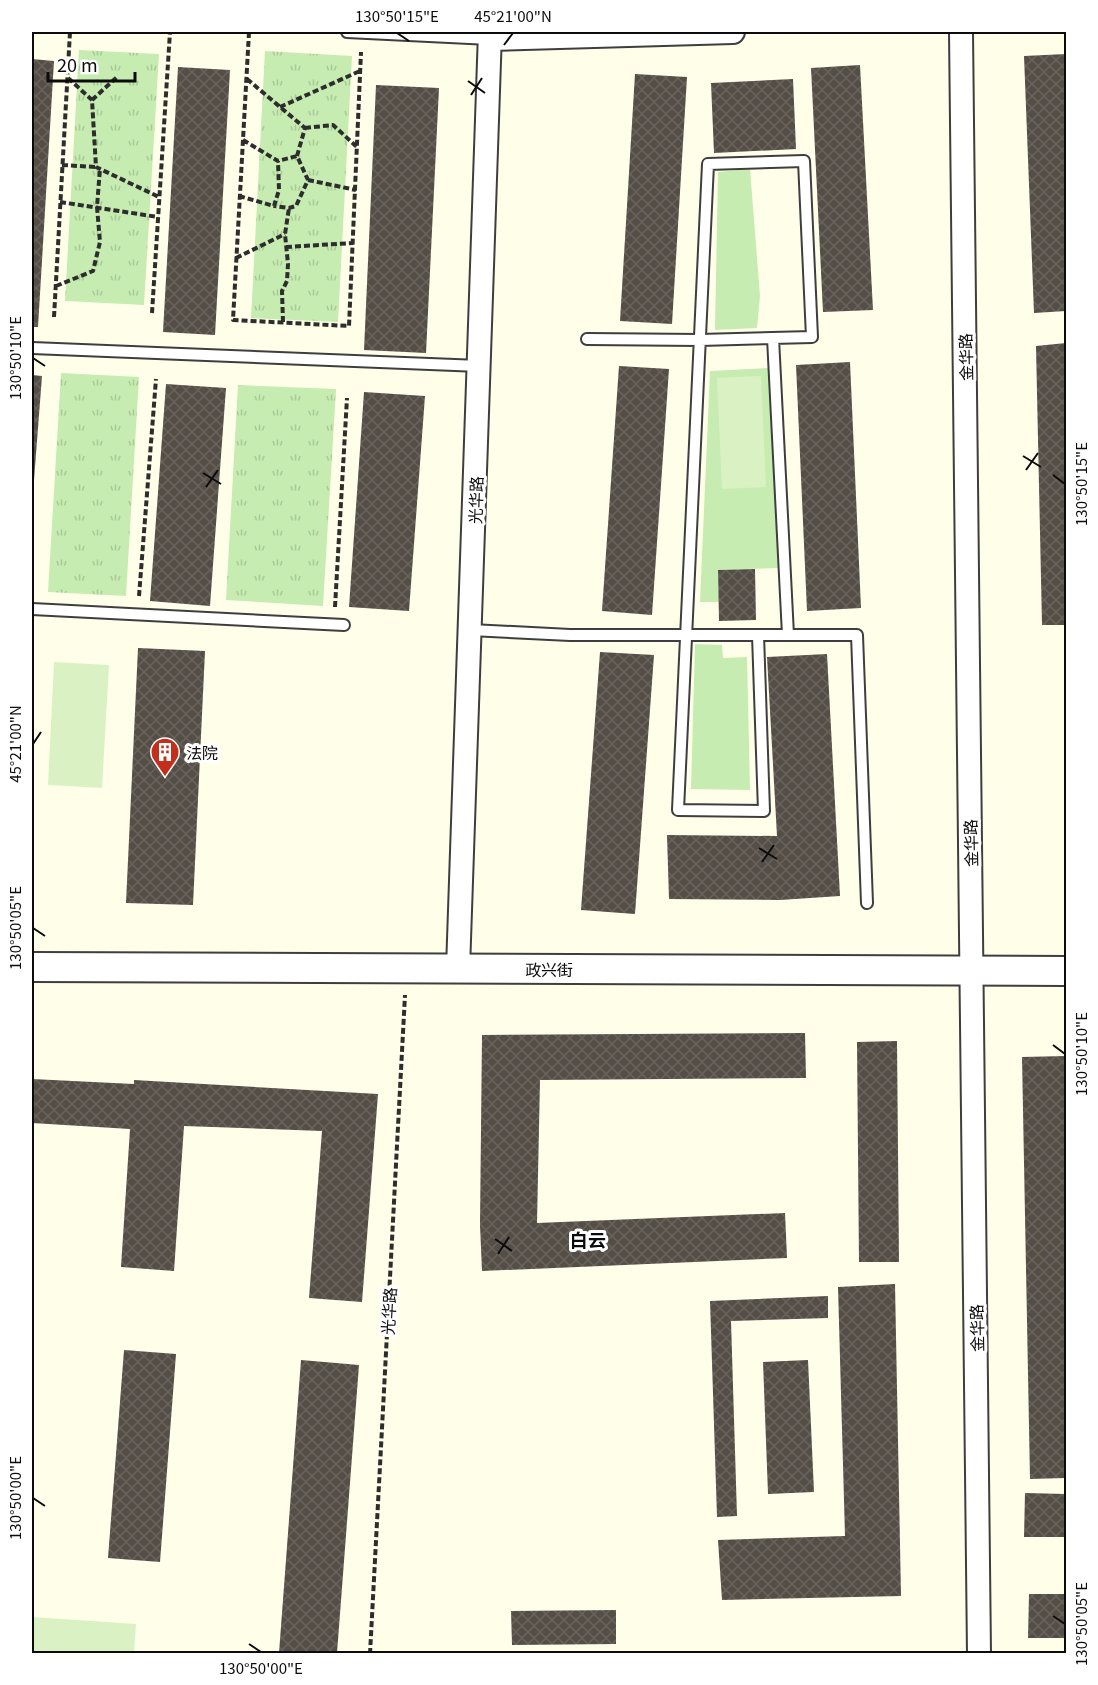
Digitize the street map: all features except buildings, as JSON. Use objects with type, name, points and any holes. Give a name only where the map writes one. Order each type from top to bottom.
[{"type":"street","points":[[490,35],[733,32]]},
{"type":"street","name":"金华路","points":[[961,32],[979,1653]]},
{"type":"street","name":"光华路","points":[[458,969],[490,35]]},
{"type":"street","name":"政兴街","points":[[32,967],[1066,971]]},
{"type":"lane","points":[[347,32],[490,35]]},
{"type":"lane","points":[[587,339],[700,340],[812,337],[804,161],[708,165],[700,340],[678,810],[764,811],[758,635]]},
{"type":"lane","points":[[773,338],[788,635]]},
{"type":"lane","points":[[32,348],[480,366]]},
{"type":"lane","points":[[32,609],[339,625]]},
{"type":"lane","points":[[471,630],[570,635],[857,635],[867,903]]},
{"type":"path","points":[[54,317],[70,32]]},
{"type":"path","points":[[152,314],[170,32]]},
{"type":"path","points":[[249,32],[233,320],[350,326],[362,32]]},
{"type":"path","points":[[280,107],[360,71]]},
{"type":"path","points":[[56,286],[93,271],[100,242],[98,168],[92,100],[68,77]]},
{"type":"path","points":[[92,100],[117,77]]},
{"type":"path","points":[[246,79],[305,128],[333,125],[357,147]]},
{"type":"path","points":[[239,196],[274,206],[289,208],[296,206],[308,180],[297,156],[305,128]]},
{"type":"path","points":[[243,140],[278,161],[297,156]]},
{"type":"path","points":[[274,206],[279,190],[278,161]]},
{"type":"path","points":[[62,165],[98,168],[159,198]]},
{"type":"path","points":[[308,180],[356,190]]},
{"type":"path","points":[[60,202],[158,217]]},
{"type":"path","points":[[283,322],[282,291],[287,281],[288,264],[285,234],[289,208]]},
{"type":"path","points":[[236,258],[285,234]]},
{"type":"path","points":[[286,247],[353,243]]},
{"type":"path","points":[[137,615],[156,379]]},
{"type":"path","points":[[339,625],[347,398]]},
{"type":"path","name":"光华路","points":[[370,1653],[406,969]]},
{"type":"green space","points":[[79,50],[159,54],[144,305],[65,301]]},
{"type":"green space","points":[[265,51],[352,56],[338,322],[251,318]]},
{"type":"green space","points":[[750,169],[760,296],[757,328],[715,330],[718,172]]},
{"type":"green space","points":[[769,368],[778,568],[718,570],[719,602],[700,602],[710,371]]},
{"type":"green space","points":[[61,373],[139,377],[126,596],[48,592]]},
{"type":"green space","points":[[761,376],[766,487],[722,489],[717,378]]},
{"type":"green space","points":[[238,385],[336,389],[323,606],[226,600]]},
{"type":"green space","points":[[695,644],[722,645],[723,658],[747,657],[750,790],[691,789]]},
{"type":"green space","points":[[54,662],[109,665],[102,788],[48,785]]},
{"type":"green space","points":[[32,1617],[136,1624],[134,1653],[32,1653]]},
{"type":"place","name":"法院","points":[[165,778]]},
{"type":"district","name":"白云","points":[[588,1239]]}]
